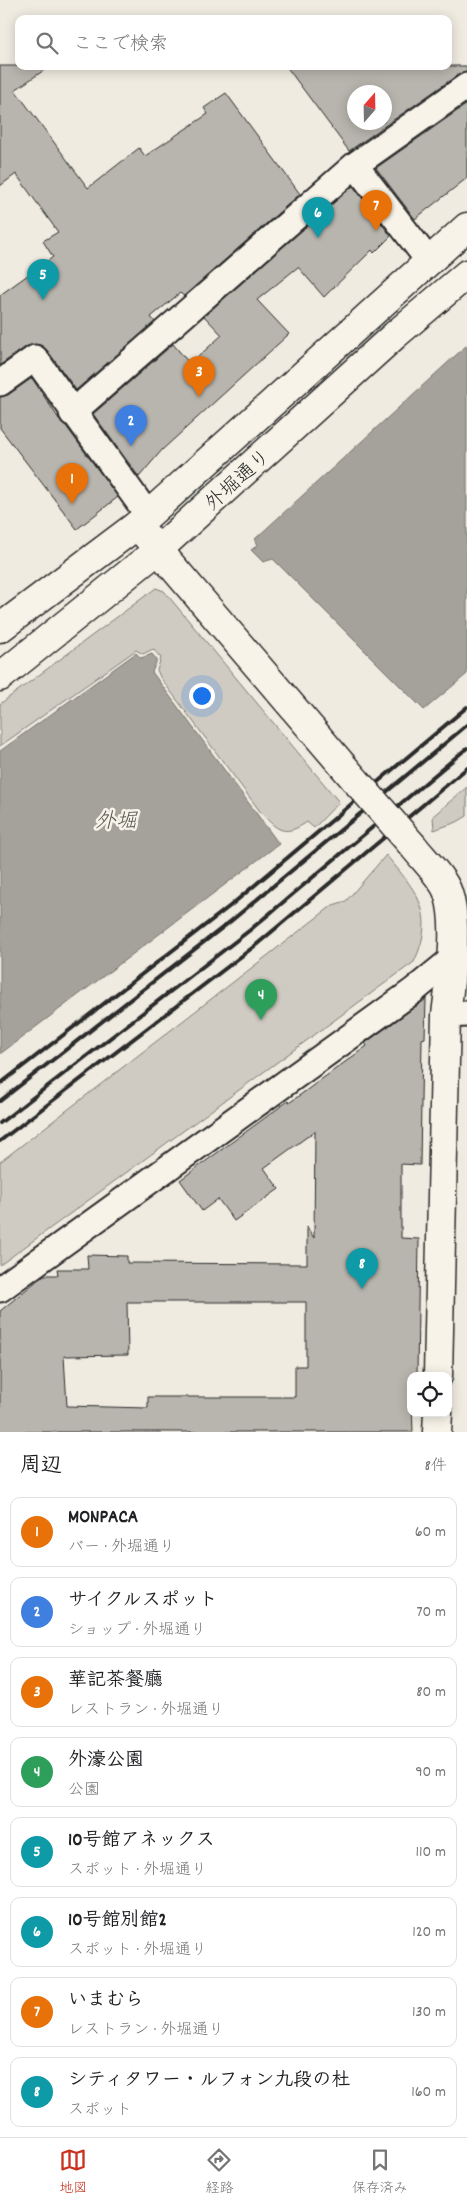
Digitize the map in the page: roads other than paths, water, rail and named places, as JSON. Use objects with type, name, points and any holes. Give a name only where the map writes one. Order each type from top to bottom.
[{"type":"main road","name":"外堀通り","points":[[0,628],[143,520],[428,260],[467,227]]},
{"type":"main road","name":"外堀通り","points":[[0,677],[158,550],[395,335],[467,274]]},
{"type":"main road","points":[[143,520],[158,550],[414,847],[448,892],[459,952],[438,1372]]},
{"type":"main road","points":[[437,1432],[438,1417]]},
{"type":"street","points":[[72,412],[355,165],[467,86]]},
{"type":"street","points":[[355,165],[428,260]]},
{"type":"street","points":[[0,383],[35,358],[143,520]]},
{"type":"street","points":[[0,1289],[414,991],[459,952]]},
{"type":"water","points":[[467,345],[467,674],[424,710],[273,559],[263,562],[251,550],[258,545],[255,539]]},
{"type":"water","name":"外堀","points":[[136,653],[141,658],[152,654],[157,660],[152,672],[279,844],[0,1054],[0,751]]},
{"type":"railway","points":[[0,1084],[230,906],[467,707]]},
{"type":"railway","points":[[0,1101],[231,921],[467,725]]},
{"type":"railway","points":[[0,1123],[250,930],[467,748]]},
{"type":"railway","points":[[0,1141],[256,945],[467,768]]},
{"type":"place","name":"いまむら","points":[[376,231]]},
{"type":"place","name":"10号館別館2","points":[[318,238]]},
{"type":"place","name":"10号館アネックス","points":[[43,300]]},
{"type":"place","name":"華記茶餐廳","points":[[199,397]]},
{"type":"place","name":"サイクルスポット","points":[[131,446]]},
{"type":"place","name":"MONPACA","points":[[72,504]]},
{"type":"place","name":"外濠公園","points":[[261,1020]]},
{"type":"place","name":"シティタワー・ルフォン九段の杜","points":[[362,1289]]}]
